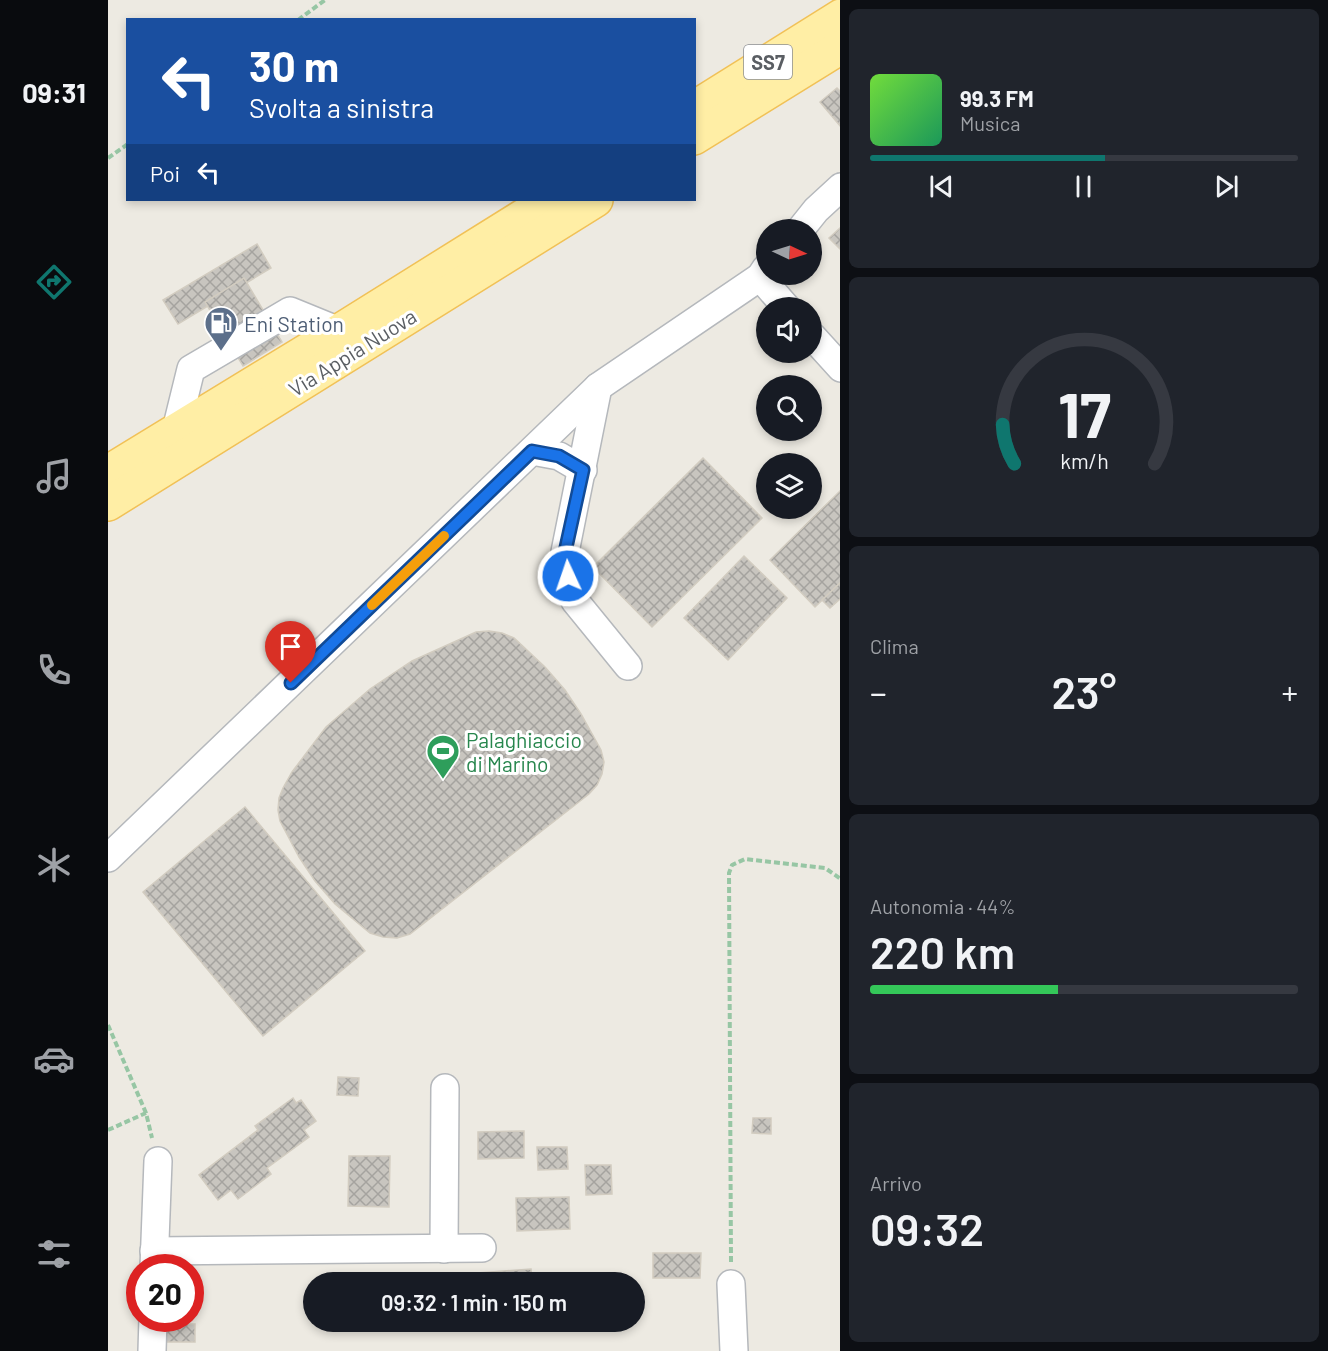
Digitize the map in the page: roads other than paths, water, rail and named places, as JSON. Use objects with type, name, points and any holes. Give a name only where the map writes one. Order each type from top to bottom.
[{"type":"main road","name":"SS7","points":[[696,107],[840,16]]},
{"type":"main road","name":"SS7","points":[[696,137],[840,47]]},
{"type":"main road","name":"Via Appia Nuova","points":[[108,472],[547,201]]},
{"type":"main road","name":"Via Appia Nuova","points":[[108,504],[594,201]]},
{"type":"street","points":[[809,219],[840,187]]},
{"type":"street","points":[[108,858],[598,387],[756,278]]},
{"type":"street","points":[[176,430],[191,369],[290,311],[339,331]]},
{"type":"street","points":[[822,348],[840,369]]},
{"type":"street","points":[[598,387],[565,552],[568,576],[575,601],[628,666]]},
{"type":"street","points":[[532,451],[559,456],[583,470]]},
{"type":"street","points":[[444,1249],[445,1088]]},
{"type":"street","points":[[154,1254],[158,1161]]},
{"type":"street","points":[[204,1257],[482,1248]]},
{"type":"street","points":[[731,1284],[734,1351]]},
{"type":"street","points":[[152,1351],[153,1332]]},
{"type":"place","name":"Eni Station","points":[[221,352]]},
{"type":"place","name":"Palaghiaccio di Marino","points":[[443,780]]}]
